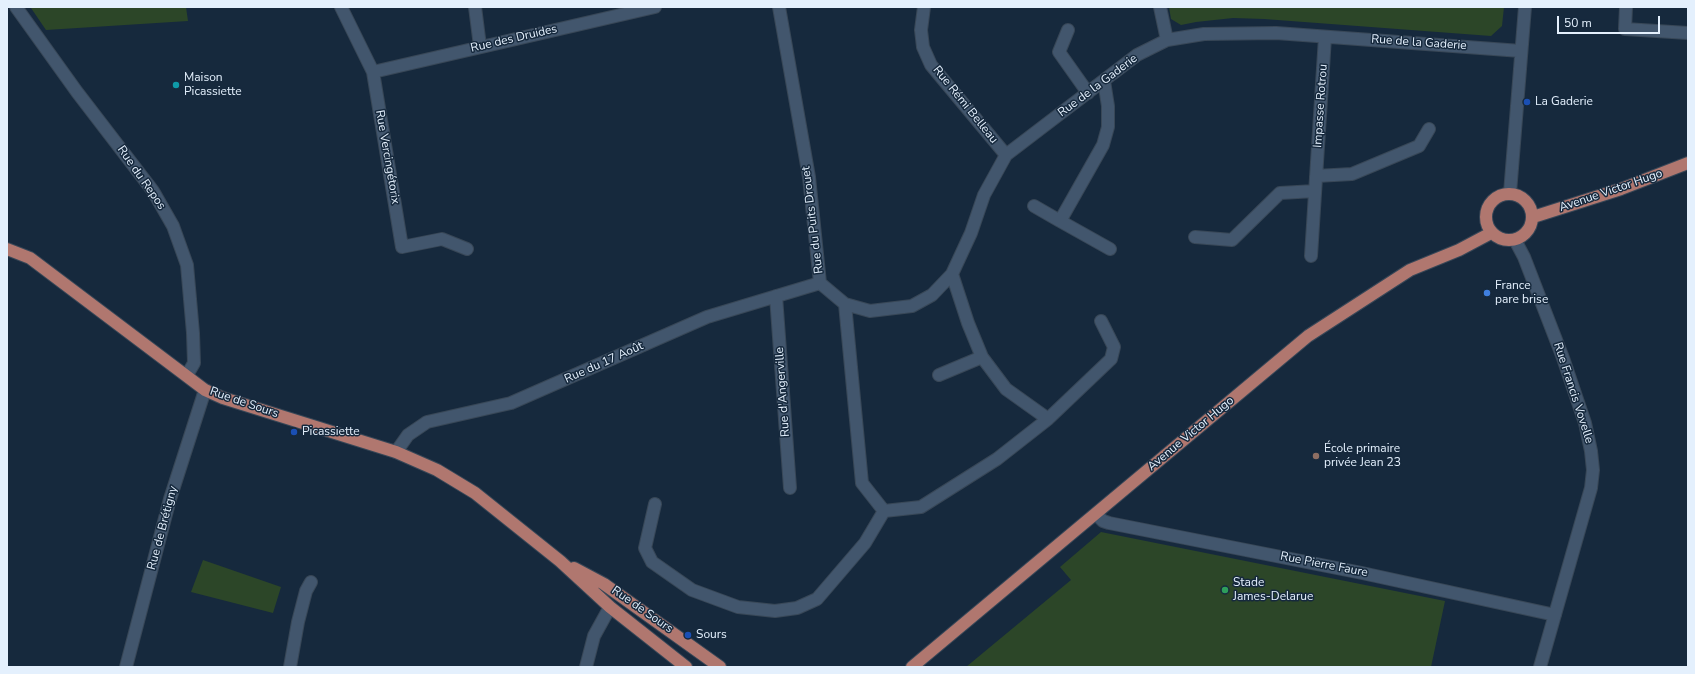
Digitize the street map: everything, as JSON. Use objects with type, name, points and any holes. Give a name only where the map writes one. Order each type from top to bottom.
[{"type":"main road","name":"Avenue Victor Hugo","points":[[1533,217],[1621,189],[1688,163]]},
{"type":"main road","points":[[1510,193],[1524,199],[1529,205],[1533,217],[1526,233],[1515,240],[1502,239],[1491,233],[1487,224],[1487,210],[1490,203],[1495,198],[1510,193]]},
{"type":"main road","name":"Avenue Victor Hugo","points":[[912,667],[1308,336],[1410,270],[1459,250],[1491,233]]},
{"type":"main road","name":"Rue de Sours","points":[[7,249],[30,258],[205,390],[223,398],[396,452],[437,470],[475,493],[560,561],[610,607],[686,667]]},
{"type":"main road","name":"Rue de Sours","points":[[560,561],[604,584],[720,667]]},
{"type":"street","name":"Rue du Repos","points":[[16,7],[77,92],[153,191],[173,226],[187,265],[194,363],[187,375]]},
{"type":"street","name":"Rue Vercingétorix","points":[[341,7],[373,72],[402,247],[442,239],[467,249]]},
{"type":"street","points":[[475,7],[480,46]]},
{"type":"street","name":"Rue des Druides","points":[[373,72],[480,46],[655,7]]},
{"type":"street","name":"Rue du Puits Drouet","points":[[779,7],[809,177],[820,283],[845,304]]},
{"type":"street","name":"Rue Rémi Belleau","points":[[924,7],[922,36],[923,47],[931,65],[1006,155]]},
{"type":"street","points":[[1160,7],[1167,40]]},
{"type":"street","points":[[1510,193],[1525,7]]},
{"type":"street","points":[[1626,7],[1625,29],[1688,33]]},
{"type":"street","points":[[1068,30],[1058,52],[1088,93]]},
{"type":"street","name":"Rue de la Gaderie","points":[[845,304],[870,311],[912,306],[932,295],[952,274],[971,233],[984,195],[1006,155],[1137,55],[1167,40],[1204,34],[1276,33],[1521,51]]},
{"type":"street","name":"Impasse Rotrou","points":[[1311,256],[1325,37]]},
{"type":"street","points":[[1060,221],[1103,146],[1108,127],[1108,106],[1104,81]]},
{"type":"street","points":[[1316,176],[1352,174],[1420,146],[1430,129]]},
{"type":"street","points":[[1195,237],[1232,240],[1280,193],[1315,191]]},
{"type":"street","points":[[1034,206],[1110,249]]},
{"type":"street","name":"Rue Francis Vovelle","points":[[1515,240],[1524,257],[1563,358],[1585,423],[1591,450],[1593,470],[1591,488],[1540,667]]},
{"type":"street","points":[[952,274],[968,324],[982,357],[1006,389],[1048,419]]},
{"type":"street","name":"Rue du 17 Août","points":[[396,452],[408,435],[427,422],[511,403],[707,317],[820,283]]},
{"type":"street","name":"Rue d'Angerville","points":[[776,296],[790,488]]},
{"type":"street","points":[[845,304],[862,483],[884,511]]},
{"type":"street","points":[[884,511],[921,507],[997,459],[1048,419],[1111,358],[1114,346],[1101,321]]},
{"type":"street","points":[[939,375],[982,357]]},
{"type":"street","name":"Rue de Brétigny","points":[[126,667],[170,499],[205,390]]},
{"type":"street","points":[[655,504],[645,548],[652,562],[692,590],[738,607],[775,611],[797,608],[816,599],[865,543],[884,511]]},
{"type":"street","name":"Rue Pierre Faure","points":[[1096,514],[1103,522],[1362,573],[1555,615]]},
{"type":"street","points":[[290,667],[298,622],[306,591],[311,582]]},
{"type":"street","points":[[586,667],[594,636],[610,607]]},
{"type":"green space","points":[[186,7],[188,21],[46,30],[31,8]]},
{"type":"green space","points":[[1169,7],[1504,7],[1502,26],[1491,36],[1264,19],[1233,18],[1181,25],[1171,19]]},
{"type":"green space","name":"Stade James-Delarue","points":[[1101,532],[1445,601],[1431,667],[966,667],[1071,580],[1060,567]]},
{"type":"green space","points":[[203,560],[281,587],[273,613],[191,592]]},
{"type":"place","name":"Maison Picassiette","points":[[176,85]]},
{"type":"place","name":"La Gaderie","points":[[1527,102]]},
{"type":"place","name":"France pare brise","points":[[1487,293]]},
{"type":"place","name":"Picassiette","points":[[294,432]]},
{"type":"place","name":"École primaire privée Jean 23","points":[[1316,456]]},
{"type":"place","name":"Stade James-Delarue","points":[[1225,590]]},
{"type":"place","name":"Sours","points":[[688,635]]}]
